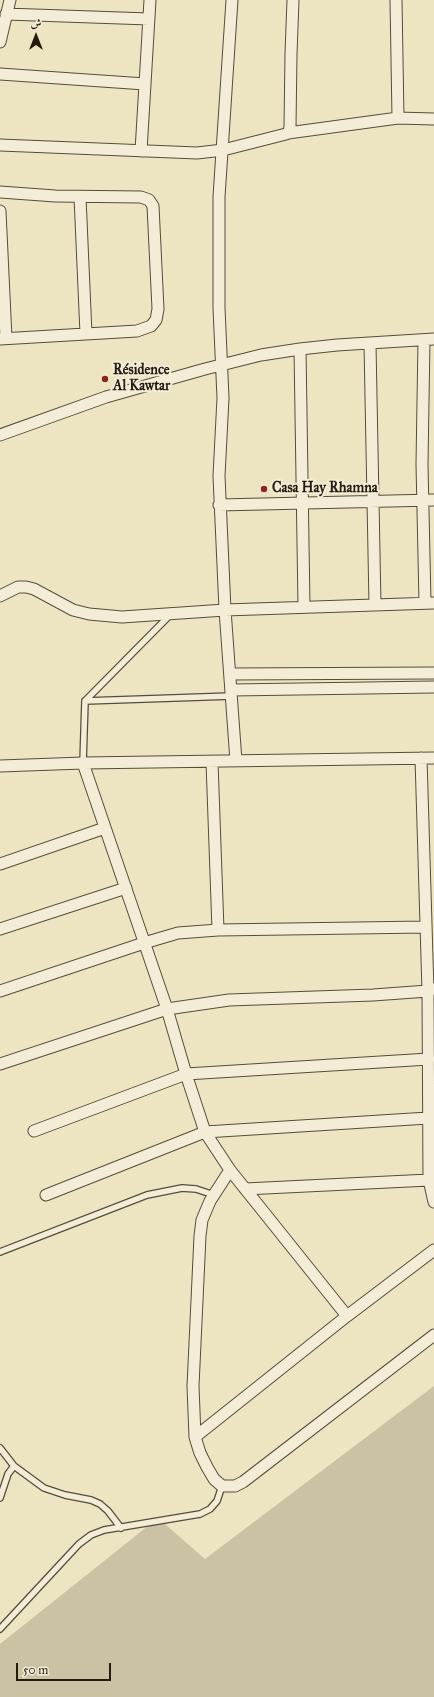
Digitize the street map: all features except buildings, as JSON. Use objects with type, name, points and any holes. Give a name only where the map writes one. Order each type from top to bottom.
[{"type":"street","points":[[0,42],[10,0]]},
{"type":"street","points":[[141,151],[150,0]]},
{"type":"street","points":[[232,0],[219,197],[219,308],[223,398],[219,505],[236,761]]},
{"type":"street","points":[[288,133],[290,127],[290,54],[293,0]]},
{"type":"street","points":[[396,0],[398,118]]},
{"type":"street","points":[[6,14],[149,20]]},
{"type":"street","points":[[0,74],[145,84]]},
{"type":"street","points":[[0,145],[197,153],[223,150],[288,133],[398,118],[434,119]]},
{"type":"street","points":[[0,192],[80,197],[146,198],[151,202],[157,274],[158,309],[156,320],[150,326],[142,330],[130,332],[3,339],[0,211]]},
{"type":"street","points":[[80,197],[86,334]]},
{"type":"street","points":[[0,435],[106,397],[222,364],[261,355],[300,349],[429,340],[422,394],[422,500],[429,603],[225,610],[122,617],[89,614],[73,610],[34,589],[26,587],[18,587],[0,596]]},
{"type":"street","points":[[370,344],[375,605]]},
{"type":"street","points":[[300,349],[304,607]]},
{"type":"street","points":[[219,505],[434,500]]},
{"type":"street","points":[[230,674],[434,673]]},
{"type":"street","points":[[232,693],[434,687]]},
{"type":"street","points":[[420,758],[425,927],[431,990],[428,1118],[429,1180],[434,1202]]},
{"type":"street","points":[[0,766],[83,763],[434,758]]},
{"type":"street","points":[[212,762],[218,930]]},
{"type":"street","points":[[83,763],[167,1009],[205,1132],[230,1170],[347,1316]]},
{"type":"street","points":[[0,864],[105,828]]},
{"type":"street","points":[[0,929],[126,888]]},
{"type":"street","points":[[0,991],[178,933],[218,930],[425,927]]},
{"type":"street","points":[[0,1064],[167,1009],[229,1000],[373,995],[431,990]]},
{"type":"street","points":[[34,1131],[186,1074],[429,1059]]},
{"type":"street","points":[[46,1195],[205,1132],[428,1118]]},
{"type":"street","points":[[230,1170],[214,1196],[202,1220],[193,1386],[196,1437],[200,1453],[214,1479],[222,1486],[235,1486],[243,1482],[434,1335]]},
{"type":"street","points":[[246,1189],[429,1180]]},
{"type":"street","points":[[196,1437],[347,1316],[434,1250]]},
{"type":"lane","points":[[83,763],[85,701],[170,614]]},
{"type":"lane","points":[[85,701],[232,693]]},
{"type":"lane","points":[[0,1252],[147,1195],[182,1188],[196,1189],[214,1196]]},
{"type":"lane","points":[[0,1448],[14,1466],[44,1488],[100,1504],[108,1511],[121,1528]]},
{"type":"lane","points":[[0,1498],[8,1474],[14,1466]]},
{"type":"lane","points":[[0,1629],[79,1544],[91,1535],[104,1530],[200,1514],[210,1509],[217,1501],[222,1486]]},
{"type":"shaded area","points":[[434,1386],[434,1697],[0,1697],[0,1644],[158,1518],[205,1559]]},
{"type":"place","name":"Résidence Al Kawtar","points":[[105,379]]},
{"type":"place","name":"Casa Hay Rhamna","points":[[264,489]]}]
